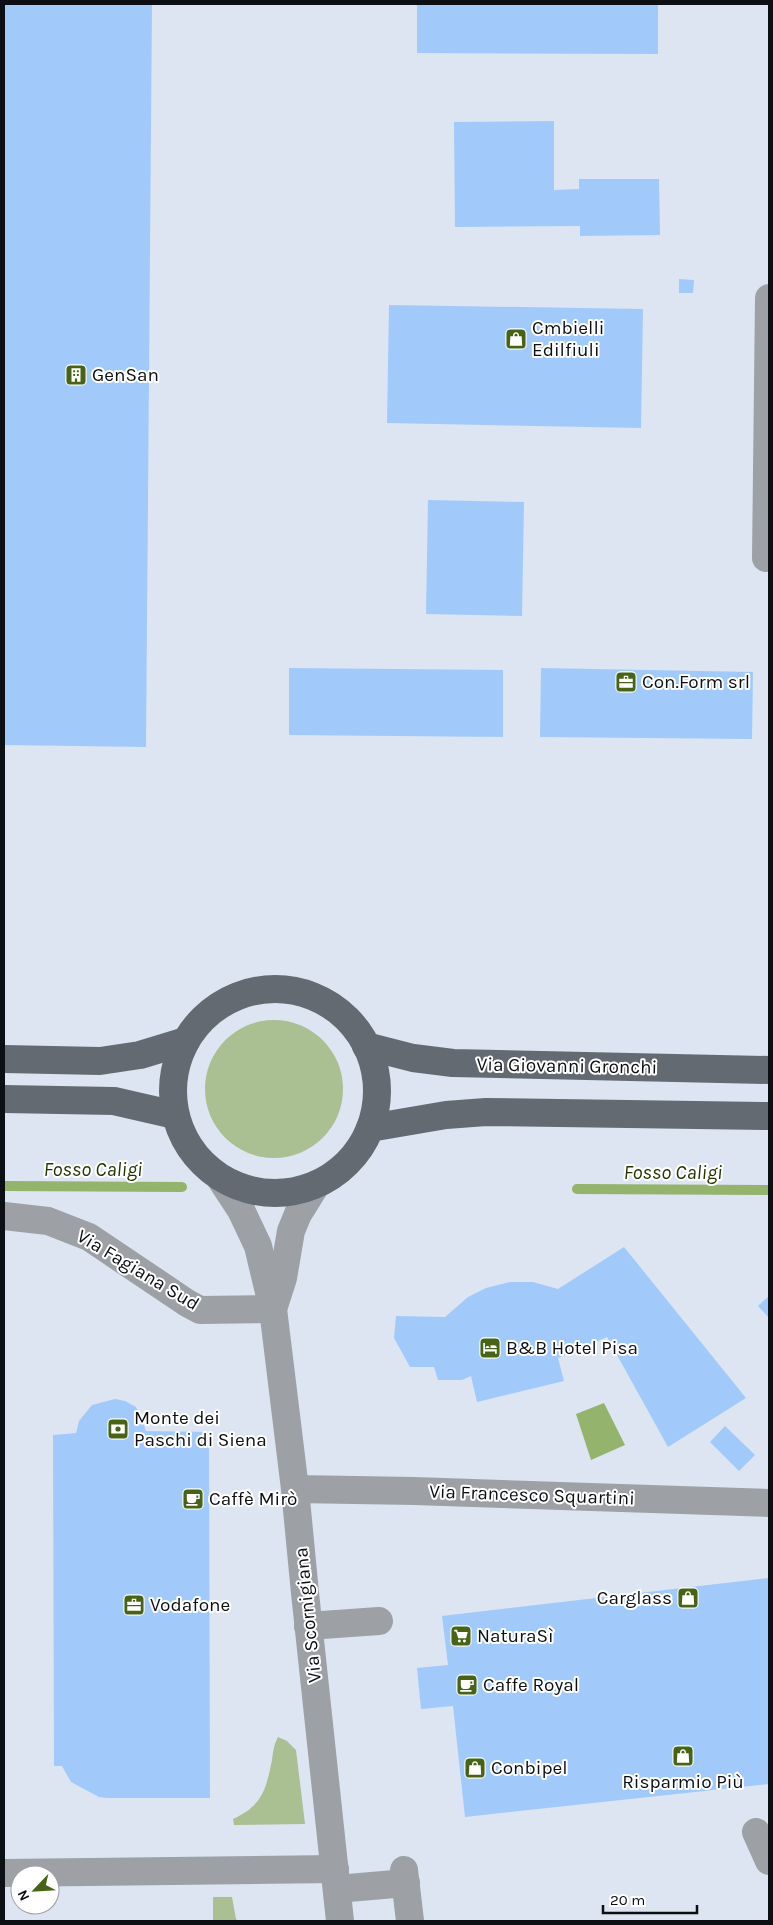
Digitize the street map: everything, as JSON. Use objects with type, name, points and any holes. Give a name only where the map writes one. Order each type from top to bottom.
[{"type":"main road","points":[[257,990],[285,990],[307,994],[342,1013],[366,1046],[376,1082],[375,1111],[370,1128],[362,1145],[348,1162],[336,1173],[316,1185],[281,1193],[260,1192],[240,1187],[220,1178],[205,1166],[192,1150],[180,1129],[175,1114],[173,1096],[177,1061],[186,1041],[206,1015],[228,1000],[257,990]]},
{"type":"main road","points":[[4,1059],[100,1060],[140,1055],[186,1041]]},
{"type":"main road","name":"Via Giovanni Gronchi","points":[[366,1046],[413,1058],[453,1063],[769,1070]]},
{"type":"main road","points":[[4,1099],[114,1101],[175,1114]]},
{"type":"main road","points":[[370,1128],[446,1115],[486,1112],[769,1116]]},
{"type":"street","points":[[766,558],[769,298]]},
{"type":"street","name":"Via Scornigiana","points":[[220,1178],[240,1210],[258,1246],[273,1310],[295,1489],[340,1921]]},
{"type":"street","name":"Via Scornigiana","points":[[273,1310],[282,1278],[291,1231],[298,1214],[316,1185]]},
{"type":"street","name":"Via Fagiana Sud","points":[[4,1216],[48,1221],[89,1238],[200,1310],[273,1310]]},
{"type":"street","name":"Via Francesco Squartini","points":[[295,1489],[424,1491],[769,1503]]},
{"type":"street","points":[[308,1626],[379,1621]]},
{"type":"street","points":[[756,1832],[769,1861]]},
{"type":"street","points":[[4,1873],[336,1879],[405,1877],[410,1921]]},
{"type":"shaded area","points":[[274,1020],[300,1025],[323,1040],[338,1063],[343,1089],[338,1115],[323,1138],[300,1153],[274,1158],[248,1153],[225,1138],[210,1115],[205,1089],[210,1063],[225,1040],[248,1025]]},
{"type":"shaded area","points":[[604,1403],[625,1445],[591,1460],[576,1414]]},
{"type":"shaded area","points":[[278,1737],[287,1741],[296,1750],[305,1824],[234,1825],[233,1819],[251,1808],[262,1795],[268,1779]]},
{"type":"shaded area","points":[[213,1897],[232,1897],[238,1921],[213,1921]]},
{"type":"building","name":"GenSan","points":[[4,4],[152,4],[146,747],[4,745]]},
{"type":"building","points":[[417,4],[658,4],[658,54],[417,53]]},
{"type":"building","points":[[554,121],[554,190],[579,189],[579,179],[659,179],[660,235],[580,236],[580,226],[455,227],[454,122]]},
{"type":"building","points":[[679,279],[694,280],[693,293],[679,293]]},
{"type":"building","name":"Cmbielli Edilfiuli","points":[[389,305],[643,309],[641,428],[387,423]]},
{"type":"building","points":[[428,500],[524,502],[522,616],[426,614]]},
{"type":"building","points":[[289,668],[503,670],[503,737],[289,735]]},
{"type":"building","points":[[541,668],[753,672],[752,739],[540,737]]},
{"type":"building","name":"B&B Hotel Pisa","points":[[624,1247],[746,1398],[668,1447],[607,1337],[558,1358],[564,1381],[477,1402],[471,1376],[462,1380],[438,1380],[434,1367],[410,1367],[394,1338],[396,1316],[445,1317],[468,1297],[486,1288],[510,1282],[533,1282],[558,1289]]},
{"type":"building","points":[[769,1296],[769,1318],[758,1306]]},
{"type":"building","points":[[115,1399],[125,1401],[136,1407],[146,1431],[209,1432],[210,1798],[99,1797],[71,1782],[62,1766],[54,1766],[53,1435],[76,1433],[79,1421],[92,1405]]},
{"type":"building","points":[[725,1426],[755,1455],[739,1471],[710,1442]]},
{"type":"building","points":[[769,1578],[769,1784],[465,1817],[453,1706],[421,1709],[417,1668],[448,1665],[442,1616]]},
{"type":"waterway","name":"Fosso Caligi","points":[[4,1186],[182,1187]]},
{"type":"waterway","name":"Fosso Caligi","points":[[577,1189],[769,1190]]},
{"type":"place","name":"Cmbielli Edilfiuli","points":[[516,339]]},
{"type":"place","name":"GenSan","points":[[76,375]]},
{"type":"place","name":"Con.Form srl","points":[[626,682]]},
{"type":"place","name":"B&B Hotel Pisa","points":[[490,1348]]},
{"type":"place","name":"Monte dei Paschi di Siena","points":[[118,1429]]},
{"type":"place","name":"Caffè Mirò","points":[[193,1499]]},
{"type":"place","name":"Carglass","points":[[688,1598]]},
{"type":"place","name":"Vodafone","points":[[134,1605]]},
{"type":"place","name":"NaturaSì","points":[[461,1636]]},
{"type":"place","name":"Caffe Royal","points":[[467,1685]]},
{"type":"place","name":"Risparmio Più","points":[[683,1756]]},
{"type":"place","name":"Conbipel","points":[[475,1768]]}]
